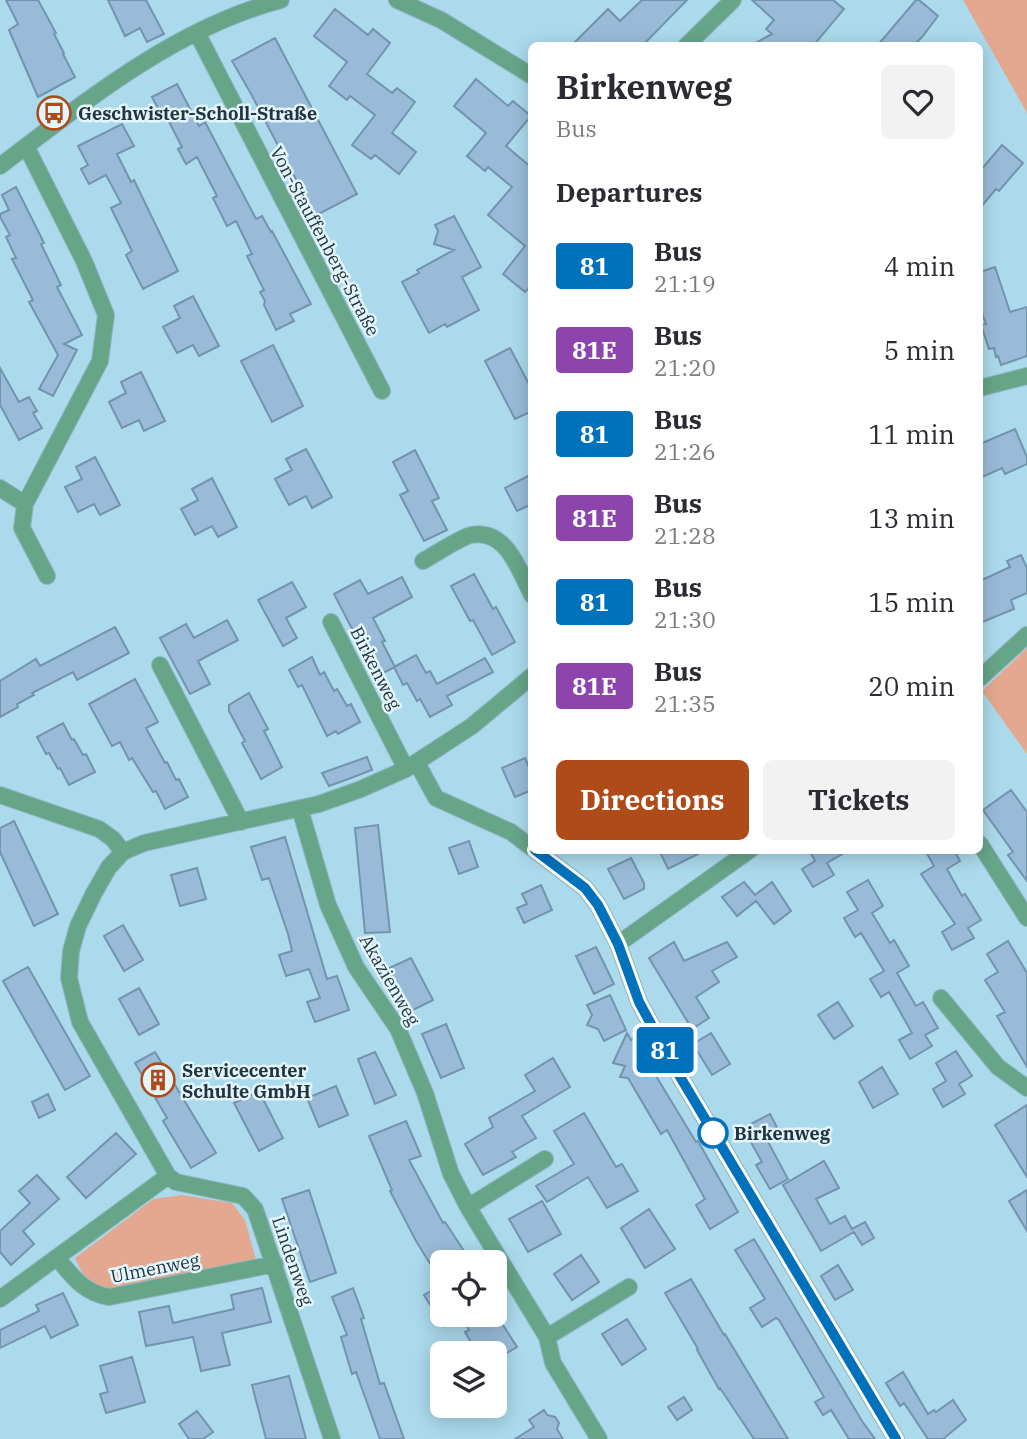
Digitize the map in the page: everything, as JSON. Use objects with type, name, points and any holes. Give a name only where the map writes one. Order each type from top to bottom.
[{"type":"street","points":[[0,166],[126,74],[197,33],[258,6],[281,0]]},
{"type":"street","points":[[397,0],[441,20],[528,74]]},
{"type":"street","points":[[690,42],[733,0]]},
{"type":"street","name":"Von-Stauffenberg-Straße","points":[[197,33],[382,391]]},
{"type":"street","points":[[26,146],[84,261],[106,315],[100,361],[25,503],[22,528],[47,576]]},
{"type":"street","points":[[983,387],[1027,376]]},
{"type":"street","points":[[0,488],[25,503]]},
{"type":"street","points":[[424,561],[471,535],[495,537],[507,548],[528,587]]},
{"type":"street","name":"Birkenweg","points":[[331,621],[412,766],[436,798],[510,832],[528,845]]},
{"type":"street","points":[[983,675],[1027,635]]},
{"type":"street","points":[[160,665],[241,822]]},
{"type":"street","points":[[0,1299],[168,1176],[80,1022],[69,978],[71,951],[78,926],[110,867],[123,852],[163,838],[300,809],[360,789],[412,766],[472,726],[528,680]]},
{"type":"street","points":[[0,795],[99,829],[113,839],[123,852]]},
{"type":"street","name":"Akazienweg","points":[[300,809],[328,905],[356,967],[398,1029],[425,1093],[451,1174],[547,1337],[553,1363],[599,1439]]},
{"type":"street","points":[[983,849],[1027,918]]},
{"type":"street","name":"Birkenweg","points":[[541,854],[585,888],[598,905],[618,944],[639,1002],[676,1070],[896,1439]]},
{"type":"street","points":[[618,944],[744,854]]},
{"type":"street","points":[[942,998],[998,1067],[1027,1088]]},
{"type":"street","points":[[468,1207],[545,1159]]},
{"type":"street","name":"Lindenweg","points":[[168,1176],[176,1182],[243,1196],[255,1209],[332,1439]]},
{"type":"street","name":"Ulmenweg","points":[[57,1258],[82,1287],[94,1294],[109,1297],[275,1264]]},
{"type":"street","points":[[547,1337],[629,1287]]},
{"type":"shaded area","points":[[963,0],[1027,0],[1027,113]]},
{"type":"shaded area","points":[[1027,648],[1027,754],[983,692]]},
{"type":"shaded area","points":[[182,1195],[232,1203],[245,1220],[256,1260],[115,1291],[100,1287],[86,1277],[75,1258],[153,1199]]},
{"type":"building","points":[[6,0],[38,0],[75,77],[38,97],[9,30],[18,24]]},
{"type":"building","points":[[108,0],[146,0],[164,34],[147,42],[140,28],[125,36]]},
{"type":"building","points":[[642,0],[687,0],[646,42],[575,42],[608,9],[620,21]]},
{"type":"building","points":[[752,0],[833,0],[844,9],[816,42],[757,42],[772,34],[766,29],[774,20]]},
{"type":"building","points":[[916,0],[938,16],[917,42],[880,42]]},
{"type":"building","points":[[335,9],[368,35],[373,29],[390,43],[367,74],[392,93],[397,88],[415,102],[392,133],[416,152],[399,174],[375,155],[371,159],[352,145],[375,115],[350,96],[347,100],[329,86],[347,62],[314,36]]},
{"type":"building","points":[[275,38],[357,194],[315,216],[232,61]]},
{"type":"building","points":[[476,79],[508,106],[513,101],[528,114],[528,120],[506,146],[528,165],[528,289],[525,292],[503,274],[525,246],[488,215],[512,187],[488,167],[485,171],[467,156],[486,133],[454,106]]},
{"type":"building","points":[[177,84],[199,126],[205,122],[256,219],[262,216],[272,231],[311,304],[290,314],[294,321],[276,330],[260,292],[264,290],[247,256],[252,254],[236,221],[227,226],[213,198],[217,196],[197,157],[186,164],[178,149],[182,147],[163,110],[160,112],[152,97]]},
{"type":"building","points":[[122,124],[134,146],[117,154],[131,182],[134,180],[178,271],[143,289],[126,255],[132,251],[111,208],[121,203],[106,175],[89,184],[81,169],[88,165],[78,146]]},
{"type":"building","points":[[1002,145],[1023,163],[999,191],[996,189],[983,204],[983,167]]},
{"type":"building","points":[[16,187],[44,243],[41,244],[61,285],[57,287],[82,335],[64,344],[77,350],[53,396],[39,389],[58,355],[29,302],[33,300],[12,259],[16,258],[6,237],[10,235],[0,217],[0,214],[9,210],[2,195]]},
{"type":"building","points":[[454,216],[481,267],[462,277],[479,310],[429,333],[402,282],[419,273],[417,270],[454,250],[434,244],[438,231],[435,225]]},
{"type":"building","points":[[995,267],[1010,312],[1027,307],[1027,356],[1001,365],[994,348],[989,349],[983,331],[983,325],[986,324],[983,316],[983,271]]},
{"type":"building","points":[[193,296],[219,346],[199,356],[193,345],[177,353],[163,327],[180,318],[174,306]]},
{"type":"building","points":[[273,345],[303,406],[272,422],[241,361]]},
{"type":"building","points":[[510,348],[528,382],[528,413],[515,419],[485,361]]},
{"type":"building","points":[[0,368],[19,402],[29,397],[37,411],[33,413],[42,428],[19,440],[0,405]]},
{"type":"building","points":[[141,372],[165,421],[144,431],[139,420],[122,428],[109,402],[126,393],[121,382]]},
{"type":"building","points":[[1015,429],[1027,457],[1027,464],[1005,474],[1002,468],[983,477],[983,443]]},
{"type":"building","points":[[306,449],[332,497],[312,508],[306,496],[289,505],[275,479],[292,470],[286,459]]},
{"type":"building","points":[[415,450],[439,498],[432,501],[447,530],[424,541],[400,495],[408,491],[393,462]]},
{"type":"building","points":[[95,457],[120,505],[100,515],[94,504],[78,512],[65,487],[82,479],[76,467]]},
{"type":"building","points":[[528,476],[528,506],[517,511],[505,488]]},
{"type":"building","points":[[212,478],[237,527],[218,537],[212,526],[195,535],[181,509],[198,500],[192,489]]},
{"type":"building","points":[[1021,555],[1027,568],[1027,593],[1011,600],[1014,609],[983,622],[983,580],[1010,567],[1007,561]]},
{"type":"building","points":[[474,574],[515,642],[492,655],[451,586]]},
{"type":"building","points":[[402,577],[412,597],[373,618],[395,667],[381,674],[368,649],[364,652],[334,594],[360,580],[368,594]]},
{"type":"building","points":[[292,582],[306,607],[286,618],[297,638],[283,646],[258,600]]},
{"type":"building","points":[[227,620],[238,640],[198,661],[210,684],[190,694],[160,638],[186,624],[194,638]]},
{"type":"building","points":[[115,627],[129,653],[77,680],[73,672],[32,693],[34,695],[0,717],[0,681],[36,659],[40,666]]},
{"type":"building","points":[[416,655],[426,673],[430,671],[437,684],[485,658],[493,672],[447,696],[452,705],[430,717],[407,683],[403,685],[394,667]]},
{"type":"building","points":[[312,657],[320,675],[324,672],[334,691],[337,689],[347,706],[351,704],[360,722],[338,734],[336,731],[327,736],[302,685],[298,687],[289,670]]},
{"type":"building","points":[[135,679],[158,722],[146,728],[188,797],[165,809],[156,791],[153,792],[132,758],[129,760],[120,742],[112,746],[89,704]]},
{"type":"building","points":[[249,693],[268,729],[264,731],[282,767],[261,779],[229,711],[229,705]]},
{"type":"building","points":[[63,723],[83,755],[86,754],[95,772],[69,785],[37,737]]},
{"type":"building","points":[[367,757],[372,770],[329,786],[322,773]]},
{"type":"building","points":[[525,758],[528,765],[528,792],[515,797],[502,768]]},
{"type":"building","points":[[1011,790],[1027,812],[1027,881],[1008,855],[1013,852],[983,810]]},
{"type":"building","points":[[14,821],[58,914],[34,926],[0,852],[0,828]]},
{"type":"building","points":[[378,825],[390,932],[365,933],[355,828]]},
{"type":"building","points":[[285,837],[327,979],[337,976],[349,1010],[315,1022],[307,1002],[320,998],[309,969],[286,976],[279,955],[292,951],[288,934],[269,878],[262,880],[251,847]]},
{"type":"building","points":[[469,841],[478,867],[459,874],[449,848]]},
{"type":"building","points":[[661,854],[698,854],[668,869]]},
{"type":"building","points":[[811,854],[842,854],[827,863],[834,875],[813,887],[802,869],[815,861]]},
{"type":"building","points":[[927,854],[956,854],[960,861],[947,869],[962,896],[965,894],[981,920],[968,928],[974,938],[952,950],[942,932],[955,924],[921,874],[934,866]]},
{"type":"building","points":[[631,858],[644,883],[644,889],[624,899],[608,869]]},
{"type":"building","points":[[197,868],[206,899],[180,906],[171,875]]},
{"type":"building","points":[[868,880],[883,906],[872,913],[890,943],[894,940],[909,966],[897,973],[916,1006],[923,1002],[938,1028],[925,1035],[932,1046],[910,1059],[899,1040],[912,1033],[889,992],[881,997],[870,979],[884,971],[861,933],[855,937],[844,918],[858,910],[847,892]]},
{"type":"building","points":[[744,882],[755,895],[772,882],[791,911],[774,924],[756,901],[737,916],[722,897]]},
{"type":"building","points":[[541,885],[552,910],[524,923],[517,908],[527,904],[522,894]]},
{"type":"building","points":[[123,925],[143,960],[124,971],[104,936]]},
{"type":"building","points":[[1008,941],[1027,973],[1027,1067],[997,1016],[1005,1012],[985,980],[998,972],[987,954]]},
{"type":"building","points":[[674,942],[684,961],[727,942],[737,957],[712,971],[719,982],[696,997],[709,1018],[692,1029],[649,958]]},
{"type":"building","points":[[596,947],[614,984],[594,994],[576,956]]},
{"type":"building","points":[[411,958],[433,1000],[409,1012],[387,969]]},
{"type":"building","points":[[28,967],[90,1076],[65,1090],[3,981]]},
{"type":"building","points":[[139,988],[159,1024],[139,1035],[119,999]]},
{"type":"building","points":[[610,995],[626,1030],[604,1041],[598,1029],[587,1025],[592,1015],[587,1005]]},
{"type":"building","points":[[838,1002],[853,1026],[834,1039],[818,1015]]},
{"type":"building","points":[[446,1024],[464,1068],[441,1078],[422,1034]]},
{"type":"building","points":[[627,1033],[631,1040],[633,1038],[696,1142],[698,1141],[738,1212],[710,1229],[696,1205],[705,1199],[667,1130],[661,1134],[628,1078],[620,1077],[625,1066],[613,1063]]},
{"type":"building","points":[[711,1033],[730,1064],[712,1075],[693,1044]]},
{"type":"building","points":[[956,1051],[972,1076],[959,1084],[965,1094],[943,1107],[933,1089],[946,1081],[936,1063]]},
{"type":"building","points":[[155,1052],[216,1153],[191,1168],[163,1121],[167,1118],[135,1063]]},
{"type":"building","points":[[375,1052],[396,1095],[375,1104],[358,1059]]},
{"type":"building","points":[[553,1058],[570,1087],[522,1116],[536,1138],[512,1152],[516,1157],[483,1175],[465,1144],[493,1127],[489,1118],[535,1091],[525,1075]]},
{"type":"building","points":[[882,1067],[898,1094],[873,1108],[859,1082]]},
{"type":"building","points":[[336,1086],[348,1115],[319,1127],[307,1098]]},
{"type":"building","points":[[259,1091],[283,1138],[259,1151],[234,1103]]},
{"type":"building","points":[[48,1094],[55,1110],[39,1118],[32,1102]]},
{"type":"building","points":[[1027,1105],[1027,1177],[995,1125]]},
{"type":"building","points":[[584,1113],[616,1167],[622,1164],[638,1191],[607,1208],[588,1177],[547,1202],[536,1186],[574,1164],[554,1131]]},
{"type":"building","points":[[770,1114],[780,1133],[767,1140],[788,1179],[770,1189],[756,1165],[762,1162],[743,1128]]},
{"type":"building","points":[[406,1121],[421,1156],[409,1160],[443,1223],[445,1222],[463,1250],[430,1250],[430,1264],[390,1191],[392,1190],[369,1136]]},
{"type":"building","points":[[116,1133],[136,1154],[86,1198],[67,1177]]},
{"type":"building","points":[[824,1161],[839,1188],[816,1199],[830,1224],[845,1216],[852,1229],[865,1222],[874,1238],[862,1245],[854,1232],[821,1251],[783,1185]]},
{"type":"building","points":[[37,1175],[59,1199],[23,1231],[34,1244],[11,1265],[0,1252],[0,1231],[30,1203],[19,1191]]},
{"type":"building","points":[[309,1190],[336,1273],[310,1282],[282,1199]]},
{"type":"building","points":[[1027,1190],[1027,1231],[1009,1201]]},
{"type":"building","points":[[542,1201],[561,1234],[528,1252],[509,1219]]},
{"type":"building","points":[[649,1209],[675,1249],[645,1268],[621,1228]]},
{"type":"building","points":[[754,1239],[875,1439],[849,1439],[831,1410],[823,1415],[815,1402],[824,1397],[779,1320],[776,1318],[762,1327],[750,1308],[765,1299],[735,1250]]},
{"type":"building","points":[[581,1255],[599,1282],[572,1300],[554,1274]]},
{"type":"building","points":[[838,1265],[853,1290],[835,1300],[821,1276]]},
{"type":"building","points":[[691,1279],[788,1439],[754,1439],[719,1389],[665,1293]]},
{"type":"building","points":[[262,1288],[271,1322],[222,1333],[230,1365],[201,1371],[193,1337],[146,1346],[139,1312],[169,1306],[173,1323],[234,1309],[231,1295]]},
{"type":"building","points":[[353,1288],[364,1318],[361,1319],[380,1384],[384,1383],[404,1439],[380,1439],[356,1372],[352,1374],[341,1337],[347,1335],[332,1297]]},
{"type":"building","points":[[430,1292],[430,1304],[424,1295]]},
{"type":"building","points":[[63,1293],[78,1325],[51,1338],[45,1326],[0,1348],[0,1330],[39,1311],[36,1305]]},
{"type":"building","points":[[627,1319],[646,1349],[622,1365],[602,1334]]},
{"type":"building","points":[[467,1327],[504,1327],[517,1347],[507,1353],[507,1341],[470,1341],[465,1332],[469,1330]]},
{"type":"building","points":[[132,1357],[145,1402],[106,1413],[100,1394],[108,1392],[100,1366]]},
{"type":"building","points":[[903,1372],[928,1414],[934,1410],[936,1412],[953,1400],[966,1420],[943,1439],[928,1439],[904,1403],[900,1406],[886,1383]]},
{"type":"building","points":[[289,1376],[306,1439],[266,1439],[252,1385]]},
{"type":"building","points":[[684,1397],[692,1410],[677,1420],[668,1407]]},
{"type":"building","points":[[544,1410],[559,1423],[557,1429],[563,1439],[515,1439],[534,1427],[529,1420]]},
{"type":"building","points":[[197,1411],[213,1432],[203,1439],[189,1439],[179,1424]]},
{"type":"bus line","name":"81","points":[[540,854],[585,888],[598,905],[618,944],[639,1002],[676,1070],[896,1439]]},
{"type":"place","name":"Geschwister-Scholl-Straße","points":[[54,113]]},
{"type":"place","name":"Servicecenter Schulte GmbH","points":[[158,1080]]},
{"type":"place","name":"Birkenweg","points":[[713,1133]]}]
